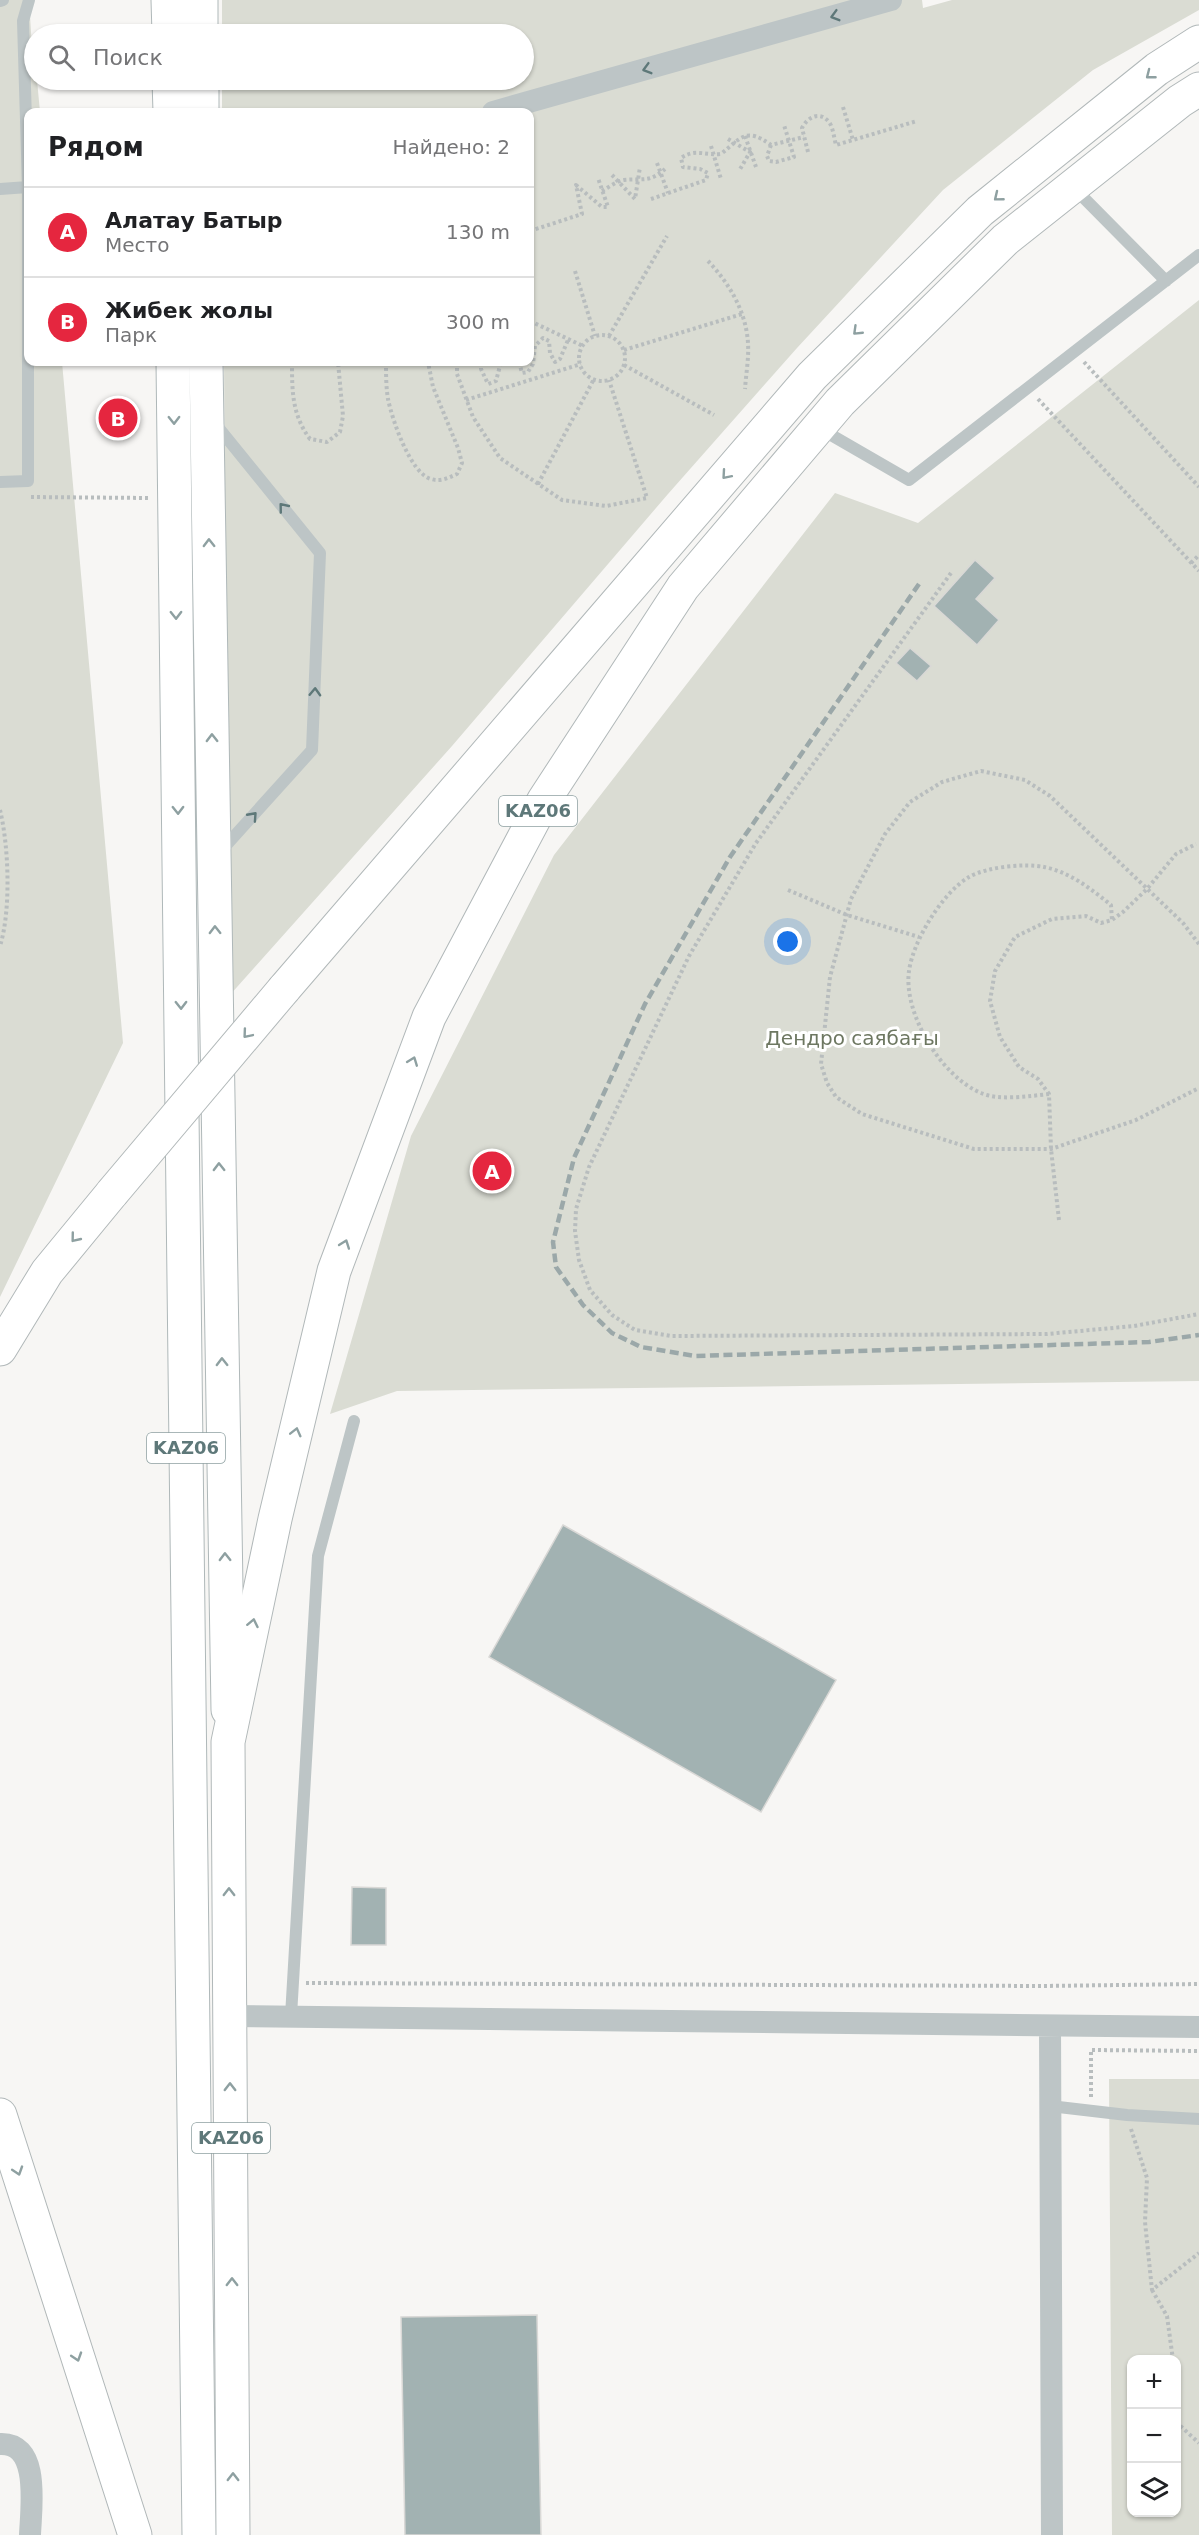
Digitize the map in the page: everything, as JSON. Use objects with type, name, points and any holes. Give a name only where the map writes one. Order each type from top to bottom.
[{"type":"main road","points":[[201,0],[201,24]]},
{"type":"main road","points":[[0,1349],[47,1272],[112,1193],[284,989],[812,376],[980,211],[1157,69],[1199,42]]},
{"type":"main road","name":"KАZ06","points":[[228,1742],[275,1519],[334,1271],[429,1017],[544,800],[683,587],[840,402],[1005,240],[1199,88]]},
{"type":"main road","points":[[169,90],[170,108]]},
{"type":"main road","points":[[202,90],[202,108]]},
{"type":"main road","name":"KАZ06","points":[[173,366],[199,2535]]},
{"type":"main road","name":"KАZ06","points":[[206,366],[228,1742],[233,2535]]},
{"type":"main road","points":[[174,468],[208,467]]},
{"type":"main road","points":[[0,2115],[135,2535]]},
{"type":"street","points":[[507,108],[891,0]]},
{"type":"street","points":[[230,2016],[1199,2027]]},
{"type":"street","points":[[1050,2026],[1052,2535]]},
{"type":"street","points":[[0,2444],[10,2444],[22,2453],[31,2475],[30,2535]]},
{"type":"lane","points":[[24,54],[23,21],[29,0]]},
{"type":"lane","points":[[25,90],[26,108]]},
{"type":"lane","points":[[1073,186],[1166,281]]},
{"type":"lane","points":[[0,189],[24,187]]},
{"type":"lane","points":[[818,428],[909,480],[1199,255]]},
{"type":"lane","points":[[0,483],[28,481],[28,366]]},
{"type":"lane","points":[[207,414],[320,552],[312,750],[213,860]]},
{"type":"lane","points":[[291,2016],[318,1556],[354,1421]]},
{"type":"lane","points":[[1050,2106],[1126,2115],[1199,2119]]},
{"type":"path","points":[[843,106],[853,140]]},
{"type":"path","points":[[808,152],[802,128],[807,119],[814,116],[824,118],[830,123],[836,146],[916,121]]},
{"type":"path","points":[[771,145],[767,156],[769,161],[776,162],[794,157],[783,125]]},
{"type":"path","points":[[651,199],[706,180],[708,173],[683,166],[681,158],[696,151],[714,155],[721,154],[745,136],[759,136],[771,145],[804,137]]},
{"type":"path","points":[[745,136],[756,167]]},
{"type":"path","points":[[728,139],[750,152]]},
{"type":"path","points":[[711,146],[721,179]]},
{"type":"path","points":[[739,171],[750,152]]},
{"type":"path","points":[[657,163],[668,193]]},
{"type":"path","points":[[612,175],[635,199],[640,167]]},
{"type":"path","points":[[602,191],[619,182],[655,177],[665,169]]},
{"type":"path","points":[[534,230],[582,213],[576,185],[602,207],[608,207],[597,178]]},
{"type":"path","points":[[609,336],[667,236]]},
{"type":"path","points":[[708,261],[723,277],[742,314],[748,342],[745,389]]},
{"type":"path","points":[[575,271],[595,336]]},
{"type":"path","points":[[624,351],[742,314]]},
{"type":"path","points":[[534,323],[583,346]]},
{"type":"path","points":[[595,336],[609,336],[621,344],[624,351],[624,365],[621,371],[609,380],[594,379],[587,375],[581,364],[580,353],[583,346],[595,336]]},
{"type":"path","points":[[534,355],[535,346],[543,338],[549,341],[550,353],[555,362],[560,359],[568,340]]},
{"type":"path","points":[[1075,352],[1199,487]]},
{"type":"path","points":[[466,400],[581,364]]},
{"type":"path","points":[[624,365],[714,415]]},
{"type":"path","points":[[292,366],[292,402],[301,427],[310,439],[327,442],[340,432],[343,416],[338,366]]},
{"type":"path","points":[[386,366],[388,399],[401,437],[416,468],[429,479],[443,481],[458,474],[462,463],[433,387],[429,366]]},
{"type":"path","points":[[457,366],[457,374],[472,417],[500,458],[562,500],[606,506],[647,498],[609,380]]},
{"type":"path","points":[[481,366],[488,384],[496,381],[500,366]]},
{"type":"path","points":[[520,366],[522,373],[528,372],[532,366]]},
{"type":"path","points":[[538,485],[594,379]]},
{"type":"path","points":[[1028,388],[1199,571]]},
{"type":"path","points":[[23,497],[148,498]]},
{"type":"path","points":[[1191,562],[1199,555]]},
{"type":"path","points":[[951,573],[756,843],[689,956],[589,1167],[576,1209],[575,1231],[579,1260],[590,1290],[612,1315],[635,1329],[671,1336],[1047,1334],[1134,1326],[1199,1314]]},
{"type":"path","points":[[1199,944],[1183,923],[1050,796],[1025,780],[981,771],[942,782],[910,802],[885,834],[851,899],[830,977],[821,1064],[826,1083],[836,1097],[862,1114],[974,1149],[1051,1149],[1136,1120],[1199,1088]]},
{"type":"path","points":[[0,810],[6,835],[6,927],[0,946]]},
{"type":"path","points":[[1059,1220],[1051,1149],[1049,1094],[1038,1079],[1019,1067],[1000,1037],[990,1001],[994,971],[1015,937],[1052,919],[1086,916],[1101,923],[1112,920],[1147,889],[1176,854],[1196,844]]},
{"type":"path","points":[[0,855],[6,859]]},
{"type":"path","points":[[1049,1094],[1020,1097],[982,1094],[952,1075],[930,1046],[912,1004],[909,972],[919,937],[938,906],[969,877],[1002,867],[1044,867],[1084,883],[1111,905],[1112,920]]},
{"type":"path","points":[[788,890],[847,915],[919,937]]},
{"type":"path","points":[[293,1983],[1019,1986],[1199,1984]]},
{"type":"path","points":[[1091,2110],[1091,2050],[1199,2051]]},
{"type":"path","points":[[1126,2115],[1147,2178],[1145,2222],[1152,2290],[1167,2316],[1172,2355]]},
{"type":"path","points":[[1152,2290],[1199,2253]]},
{"type":"path","points":[[1181,2426],[1199,2443]]},
{"type":"green space","points":[[0,0],[29,0],[30,24],[24,24],[24,90],[38,90],[40,108],[24,108],[24,366],[62,366],[123,1043],[0,1297]]},
{"type":"green space","points":[[222,0],[922,0],[923,8],[952,0],[1199,0],[1199,10],[1093,70],[943,190],[797,348],[668,494],[452,746],[229,996],[224,366],[534,366],[534,108],[222,108],[222,90],[534,90],[534,24],[222,24]]},
{"type":"green space","name":"Дендро саябағы","points":[[1199,300],[1199,1381],[397,1391],[330,1414],[411,1136],[554,855],[835,493],[918,523]]},
{"type":"green space","points":[[1109,2079],[1199,2079],[1199,2535],[1112,2535]]},
{"type":"building","points":[[975,560],[995,578],[976,599],[999,620],[977,645],[934,606]]},
{"type":"building","points":[[910,648],[931,666],[917,681],[896,663]]},
{"type":"building","points":[[563,1525],[836,1680],[761,1812],[489,1657]]},
{"type":"building","points":[[352,1887],[386,1888],[386,1945],[351,1945]]},
{"type":"building","points":[[537,2315],[541,2535],[405,2535],[401,2317]]},
{"type":"railway","points":[[919,584],[730,857],[645,1004],[574,1158],[553,1242],[556,1267],[583,1305],[612,1333],[641,1347],[695,1356],[1149,1342],[1199,1335]]},
{"type":"place","name":"Жибек жолы","points":[[118,418]]},
{"type":"place","name":"Алатау Батыр","points":[[492,1171]]}]
